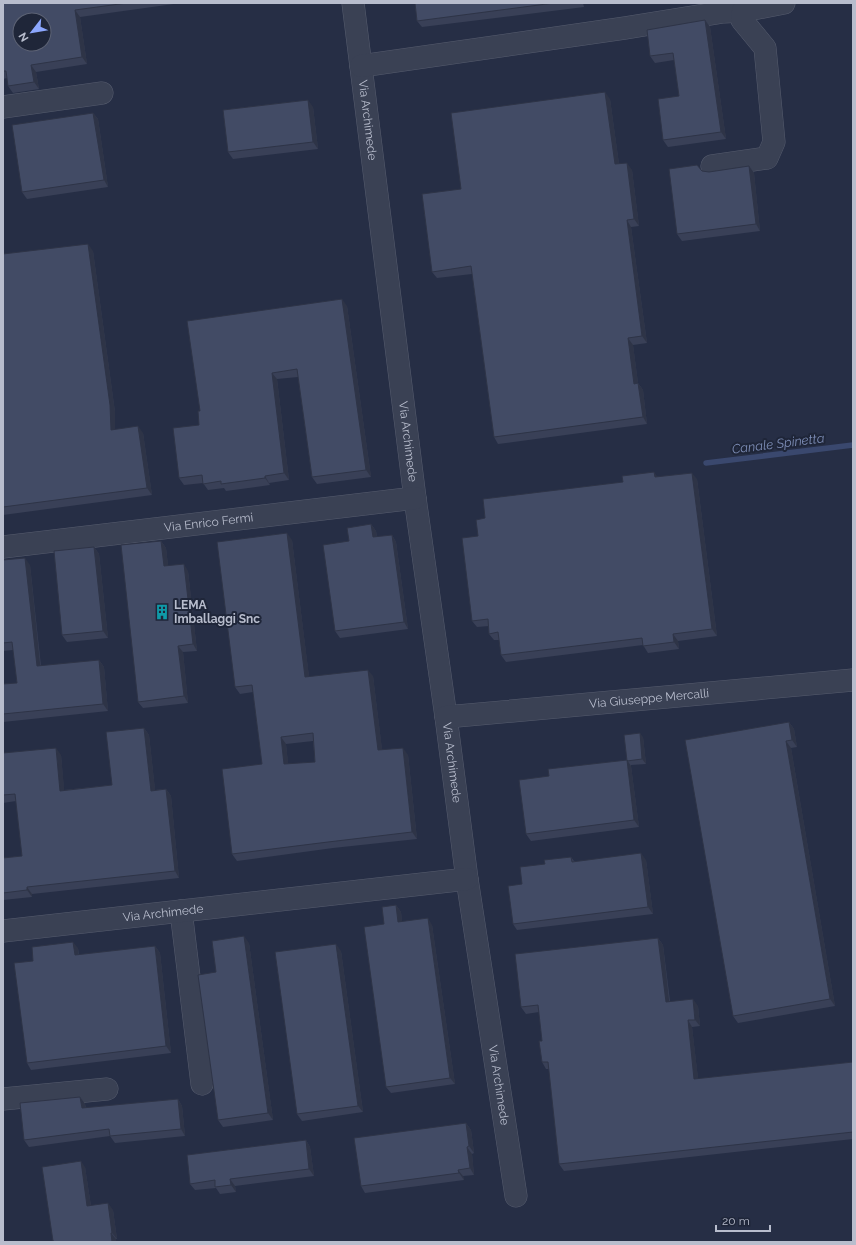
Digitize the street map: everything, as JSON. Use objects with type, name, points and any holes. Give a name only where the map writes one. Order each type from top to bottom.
[{"type":"street","name":"Via Archimede","points":[[353,3],[415,498],[467,879],[516,1196]]},
{"type":"street","points":[[361,66],[625,28],[723,12],[744,11],[784,3]]},
{"type":"street","points":[[712,166],[767,158],[774,142],[765,48],[742,20],[744,11]]},
{"type":"street","points":[[3,107],[102,93]]},
{"type":"street","name":"Via Enrico Fermi","points":[[3,547],[415,498]]},
{"type":"street","name":"Via Giuseppe Mercalli","points":[[446,717],[853,680]]},
{"type":"street","name":"Via Archimede","points":[[3,932],[467,879]]},
{"type":"street","points":[[181,911],[202,1084]]},
{"type":"street","points":[[3,1099],[107,1089]]},
{"type":"building","points":[[3,3],[127,3],[75,10],[82,57],[31,65],[34,82],[8,86],[6,71],[3,71]]},
{"type":"building","points":[[415,3],[554,3],[417,21]]},
{"type":"building","points":[[705,20],[721,132],[663,140],[658,99],[679,96],[673,53],[650,56],[647,30]]},
{"type":"building","points":[[605,92],[615,164],[627,163],[634,219],[627,220],[642,336],[628,338],[634,384],[638,383],[643,417],[494,437],[471,266],[432,272],[422,194],[461,189],[451,113]]},
{"type":"building","points":[[308,100],[313,142],[228,152],[223,110]]},
{"type":"building","points":[[93,113],[104,180],[22,192],[12,125]]},
{"type":"building","points":[[697,165],[702,171],[709,172],[749,166],[756,224],[677,234],[669,169]]},
{"type":"building","points":[[88,244],[110,405],[111,430],[138,426],[147,488],[3,507],[3,254]]},
{"type":"building","points":[[342,299],[366,470],[312,477],[297,369],[272,373],[284,473],[265,476],[265,478],[221,484],[221,481],[203,484],[202,475],[179,478],[173,428],[199,425],[198,411],[200,411],[187,321]]},
{"type":"building","points":[[654,472],[655,477],[692,473],[712,629],[673,634],[674,642],[643,646],[642,638],[501,655],[498,632],[489,634],[488,619],[472,621],[462,538],[478,536],[476,520],[485,518],[483,499],[623,482],[622,476]]},
{"type":"building","points":[[371,524],[373,537],[392,535],[404,622],[335,631],[323,545],[349,541],[347,528]]},
{"type":"building","points":[[287,533],[305,677],[368,670],[378,750],[403,748],[412,832],[232,854],[222,769],[262,764],[252,685],[235,687],[217,542]],"holes":[[[313,733],[315,762],[284,764],[281,737]]]},
{"type":"building","name":"LEMA Imballaggi Snc","points":[[161,541],[164,566],[184,564],[193,644],[178,646],[184,696],[138,702],[121,545]]},
{"type":"building","points":[[94,547],[103,631],[62,635],[54,551]]},
{"type":"building","points":[[25,558],[37,666],[99,660],[103,704],[3,714],[3,684],[17,683],[12,642],[3,643],[3,560]]},
{"type":"building","points":[[789,722],[792,740],[786,741],[830,999],[733,1016],[685,740]]},
{"type":"building","points":[[144,728],[151,791],[166,789],[175,871],[27,887],[27,890],[3,893],[3,858],[22,856],[15,794],[3,795],[3,753],[56,748],[60,791],[112,785],[106,732]]},
{"type":"building","points":[[640,733],[642,759],[627,761],[624,735]]},
{"type":"building","points":[[627,760],[634,820],[526,834],[519,780],[549,776],[548,769]]},
{"type":"building","points":[[641,853],[648,907],[513,924],[508,886],[522,884],[520,867],[545,864],[544,860],[571,857],[572,862]]},
{"type":"building","points":[[396,905],[398,922],[428,918],[450,1078],[386,1087],[364,927],[384,924],[382,907]]},
{"type":"building","points":[[244,936],[268,1113],[218,1120],[198,975],[216,972],[212,941]]},
{"type":"building","points":[[658,938],[666,1002],[693,999],[695,1020],[688,1020],[694,1079],[853,1062],[853,1132],[559,1164],[548,1062],[542,1062],[539,1041],[542,1041],[538,1005],[521,1007],[515,954]]},
{"type":"building","points":[[73,942],[75,955],[155,946],[166,1046],[27,1063],[14,963],[33,961],[32,947]]},
{"type":"building","points":[[336,944],[358,1106],[297,1114],[275,952]]},
{"type":"building","points":[[80,1097],[82,1108],[178,1099],[181,1129],[110,1136],[109,1129],[24,1140],[20,1103]]},
{"type":"building","points":[[466,1123],[470,1168],[458,1170],[459,1173],[361,1186],[354,1138]]},
{"type":"building","points":[[306,1140],[309,1169],[230,1179],[231,1185],[215,1187],[215,1180],[190,1184],[187,1155]]},
{"type":"building","points":[[81,1161],[87,1206],[108,1203],[112,1242],[53,1241],[42,1167]]},
{"type":"waterway","name":"Canale Spinetta","points":[[706,463],[853,445]]},
{"type":"place","name":"LEMA Imballaggi Snc","points":[[162,612]]}]
